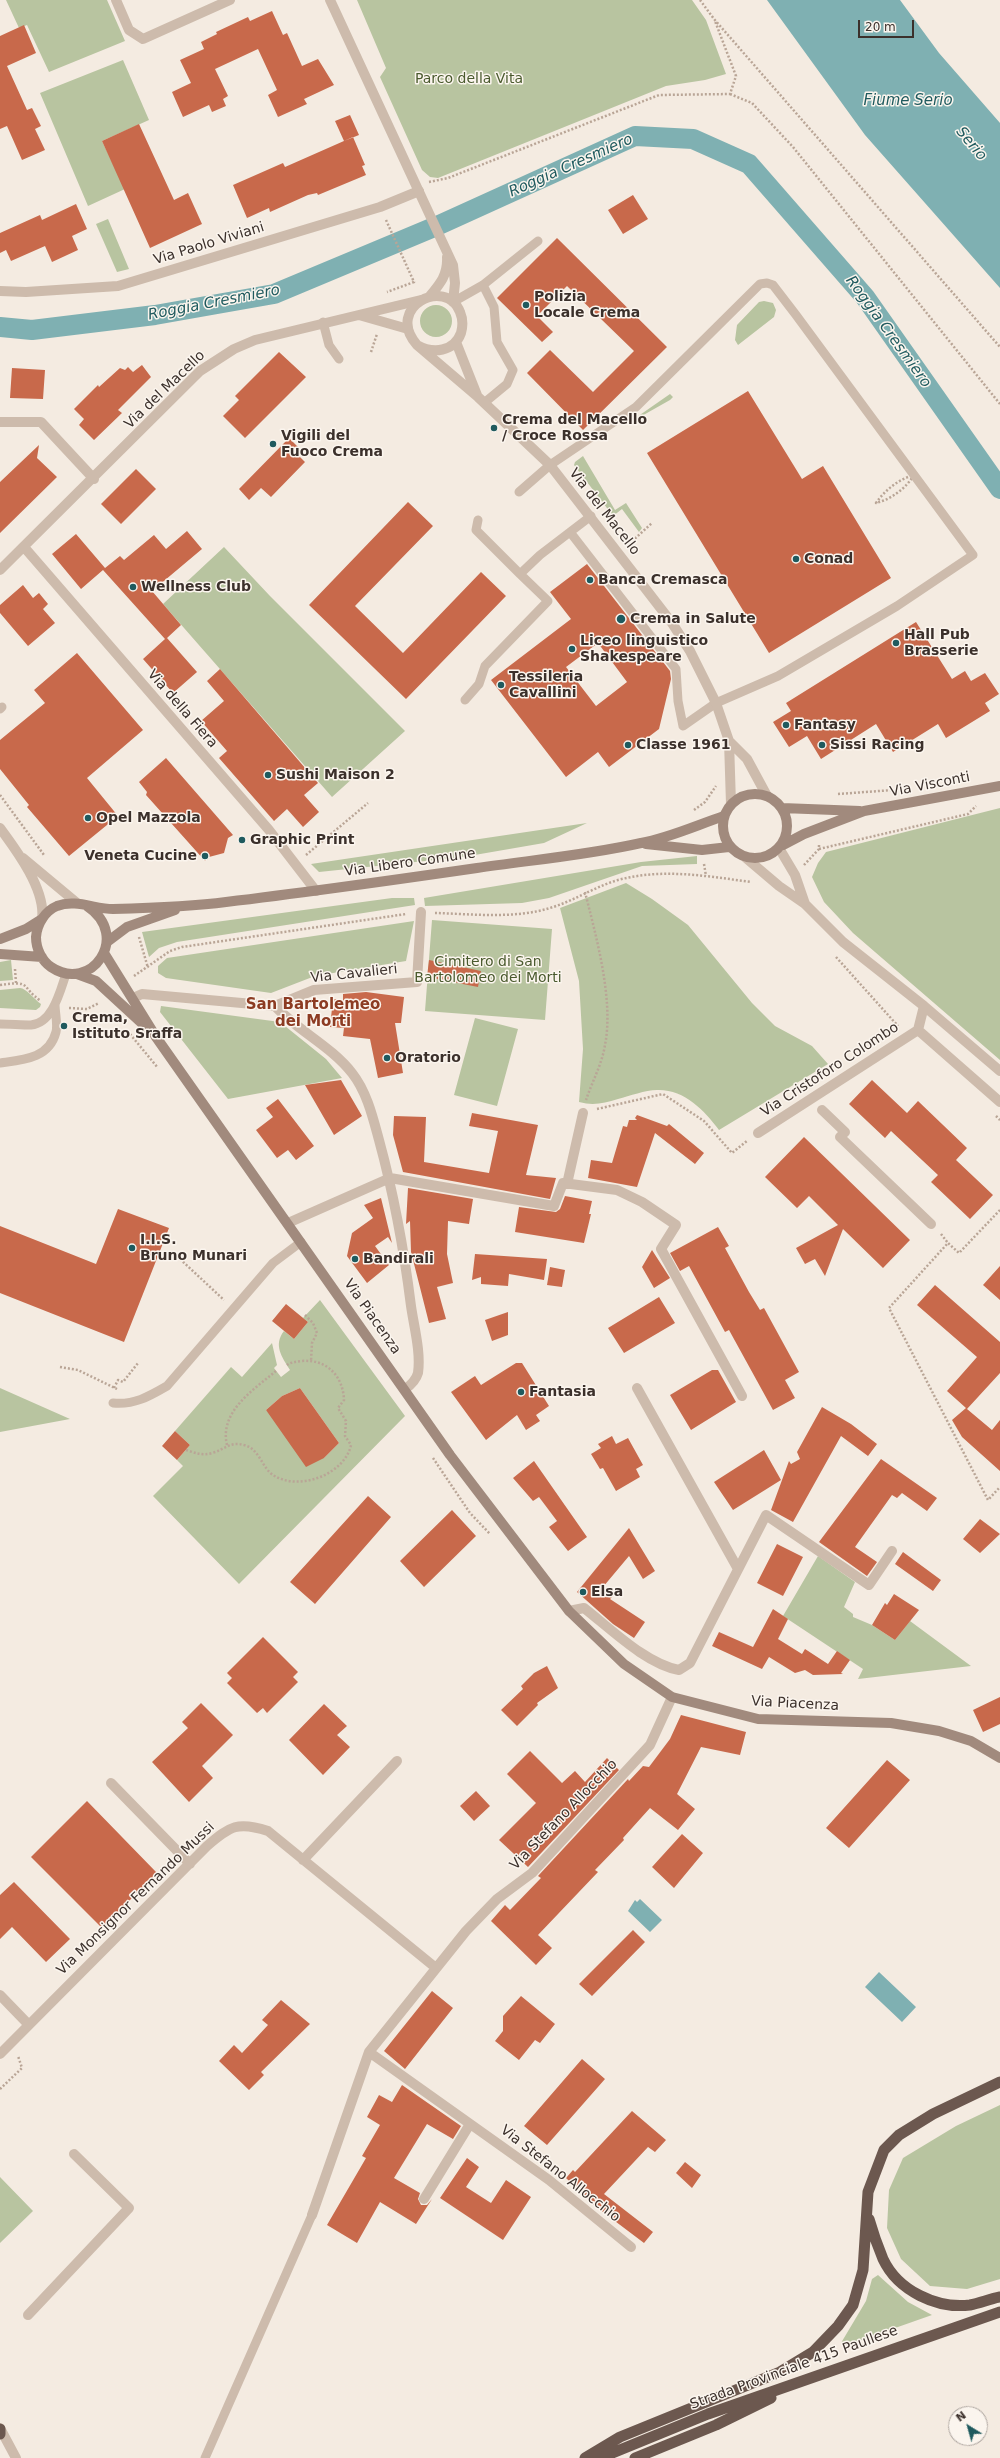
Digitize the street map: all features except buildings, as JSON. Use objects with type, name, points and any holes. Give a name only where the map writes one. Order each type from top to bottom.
[{"type":"highway","points":[[585,2458],[620,2437],[780,2372],[813,2352],[838,2326],[852,2305],[863,2270],[868,2192],[884,2150],[899,2135],[933,2114],[1000,2082]]},
{"type":"highway","points":[[867,2215],[884,2261],[898,2280],[918,2296],[942,2303],[970,2305],[1000,2297]]},
{"type":"highway","name":"Strada Provinciale 415 Paullese","points":[[600,2458],[708,2414],[817,2374],[1000,2312]]},
{"type":"highway","points":[[635,2458],[716,2425],[817,2374]]},
{"type":"main road","name":"Via Visconti","points":[[781,846],[804,834],[864,812],[997,786]]},
{"type":"main road","points":[[748,795],[767,796],[782,808],[788,826],[781,846],[766,857],[746,858],[729,847],[723,832],[724,816],[731,804],[748,795]]},
{"type":"main road","name":"Via Visconti","points":[[782,808],[864,812]]},
{"type":"main road","name":"Via Libero Comune","points":[[0,939],[26,929],[42,919],[58,906],[82,905],[112,909],[182,907],[316,891],[642,843],[724,816]]},
{"type":"main road","name":"Via Libero Comune","points":[[642,843],[702,850],[729,847]]},
{"type":"main road","points":[[42,919],[36,938],[42,957],[48,965],[66,974],[78,974],[89,970],[104,953],[108,942],[102,919],[82,905]]},
{"type":"main road","name":"Via Libero Comune","points":[[108,942],[127,927],[182,907]]},
{"type":"main road","name":"Via Piacenza","points":[[104,953],[124,983],[156,1037],[406,1389],[450,1456],[568,1611],[624,1664],[672,1697],[758,1719],[891,1723],[939,1731],[971,1741],[1000,1758]]},
{"type":"main road","points":[[0,954],[42,957]]},
{"type":"main road","name":"Via Piacenza","points":[[78,974],[96,981],[156,1037]]},
{"type":"street","points":[[116,0],[129,30],[143,39],[230,0]]},
{"type":"street","points":[[330,0],[418,188],[447,255],[453,265],[455,283],[453,302]]},
{"type":"street","name":"Via Paolo Viviani","points":[[0,291],[26,292],[118,286],[380,207],[418,188]]},
{"type":"street","points":[[425,298],[441,297],[453,302],[459,309],[463,326],[456,342],[441,350],[433,351],[417,345],[408,329],[410,312],[425,298],[442,283],[448,266],[447,255]]},
{"type":"street","name":"Via del Macello","points":[[0,570],[94,479],[200,371],[217,358],[255,340],[425,298]]},
{"type":"street","name":"Via del Macello","points":[[359,315],[408,329]]},
{"type":"street","points":[[456,342],[481,400]]},
{"type":"street","name":"Via del Macello","points":[[417,345],[481,400],[550,465],[591,516],[672,623],[690,651],[716,703],[729,741],[731,804]]},
{"type":"street","points":[[0,422],[41,422],[94,479]]},
{"type":"street","name":"Via della Fiera","points":[[24,547],[264,824],[316,891]]},
{"type":"street","name":"Via del Macello","points":[[729,741],[747,759],[767,796]]},
{"type":"street","points":[[1,833],[20,855],[82,905]]},
{"type":"street","points":[[781,846],[795,875],[805,904]]},
{"type":"street","points":[[20,855],[42,901],[42,919]]},
{"type":"street","points":[[746,858],[779,886],[805,904],[844,942],[924,1006],[1000,1071]]},
{"type":"street","name":"Via Cavalieri","points":[[133,998],[142,994],[275,1006],[314,990],[417,982],[421,912]]},
{"type":"street","points":[[275,1006],[287,1019],[324,1045],[353,1074],[370,1109],[390,1178],[405,1257],[416,1343],[418,1373],[414,1382],[406,1389]]},
{"type":"street","name":"Via Cristoforo Colombo","points":[[758,1133],[918,1030],[924,1006]]},
{"type":"street","name":"Via Cristoforo Colombo","points":[[918,1030],[1000,1102]]},
{"type":"street","points":[[822,1110],[845,1132],[840,1137],[931,1224]]},
{"type":"street","points":[[567,1184],[583,1113]]},
{"type":"street","points":[[288,1223],[390,1178],[554,1206],[563,1183],[617,1190],[642,1202],[676,1225],[661,1250],[742,1396]]},
{"type":"street","points":[[637,1388],[738,1569]]},
{"type":"street","points":[[568,1611],[584,1608],[648,1657],[668,1668],[679,1670],[690,1663],[766,1515],[869,1585],[892,1551]]},
{"type":"street","name":"Via Stefano Allocchio","points":[[312,2215],[369,2052],[466,1931],[498,1899],[532,1873],[650,1745],[672,1697]]},
{"type":"street","points":[[302,1860],[397,1761]]},
{"type":"street","points":[[111,1783],[190,1864]]},
{"type":"street","name":"Via Monsignor Fernando Mussi","points":[[0,2054],[226,1830],[249,1825],[268,1831],[436,1968]]},
{"type":"street","points":[[0,1995],[29,2025]]},
{"type":"street","name":"Via Stefano Allocchio","points":[[369,2052],[549,2180],[631,2248]]},
{"type":"street","points":[[424,2199],[470,2124]]},
{"type":"street","points":[[28,2315],[129,2208],[74,2154]]},
{"type":"street","points":[[0,2430],[16,2458]]},
{"type":"lane","points":[[453,302],[483,285],[538,240]]},
{"type":"lane","points":[[519,492],[550,465],[636,407],[760,284],[767,283],[773,285],[796,315],[973,555],[897,606],[778,676],[716,703],[683,726],[678,702],[676,669],[570,532]]},
{"type":"lane","points":[[481,400],[507,384],[513,370],[497,342],[494,307],[483,285]]},
{"type":"lane","points":[[323,322],[329,345],[339,359]]},
{"type":"lane","points":[[520,574],[540,555],[591,516]]},
{"type":"lane","points":[[465,700],[479,684],[485,666],[548,601],[476,530],[478,520]]},
{"type":"lane","points":[[0,1024],[33,1025],[47,1016],[55,1004],[66,974]]},
{"type":"lane","points":[[0,1063],[32,1058],[42,1053],[56,1032],[55,1004]]},
{"type":"lane","points":[[113,1403],[127,1404],[145,1399],[167,1386],[273,1263],[301,1242]]},
{"type":"lane","points":[[205,2458],[312,2215]]},
{"type":"path","points":[[700,0],[714,19],[1000,347]]},
{"type":"path","points":[[714,19],[736,76],[730,94]]},
{"type":"path","points":[[418,188],[448,178],[659,95],[730,94],[752,103],[793,147],[1000,404]]},
{"type":"path","points":[[380,207],[411,275]]},
{"type":"path","points":[[914,475],[909,484],[886,501],[876,503],[883,494],[904,478],[914,475]]},
{"type":"path","points":[[632,541],[652,523]]},
{"type":"path","points":[[795,875],[819,849],[968,814],[997,786]]},
{"type":"path","points":[[836,794],[901,789]]},
{"type":"path","points":[[0,795],[46,858]]},
{"type":"path","points":[[295,864],[368,803]]},
{"type":"path","points":[[818,830],[819,849]]},
{"type":"path","points":[[124,983],[157,959],[182,946],[421,912],[522,913],[550,908],[585,892],[618,880],[670,873],[753,883]]},
{"type":"path","points":[[583,1113],[605,1045],[606,1004],[598,944],[585,892]]},
{"type":"path","points":[[835,956],[908,1037]]},
{"type":"path","points":[[0,985],[16,983],[27,986],[40,1000],[87,1010],[111,994]]},
{"type":"path","points":[[583,1113],[663,1094],[704,1121],[732,1153],[758,1133]]},
{"type":"path","points":[[995,1115],[1000,1120]]},
{"type":"path","points":[[1000,1210],[959,1253],[948,1243],[889,1308],[988,1500],[1000,1487]]},
{"type":"path","points":[[180,1259],[234,1309]]},
{"type":"path","points":[[305,1315],[313,1323],[317,1333],[312,1343],[311,1361]]},
{"type":"path","points":[[186,1450],[208,1454],[227,1445],[245,1445],[254,1451],[272,1475],[294,1481],[319,1478],[340,1463],[349,1453],[351,1445],[345,1436],[346,1421],[338,1408],[344,1400],[344,1387],[336,1373],[326,1366],[311,1361],[297,1362],[287,1365]]},
{"type":"path","points":[[114,1388],[118,1380],[123,1382],[138,1363]]},
{"type":"path","points":[[60,1367],[78,1370],[119,1390],[127,1404]]},
{"type":"path","points":[[227,1445],[225,1428],[230,1416],[251,1392],[276,1371]]},
{"type":"path","points":[[0,2089],[22,2068],[19,2064],[20,2050]]},
{"type":"green space","points":[[6,0],[107,0],[125,41],[49,72],[27,25],[19,28]]},
{"type":"green space","name":"Parco della Vita","points":[[357,0],[692,0],[706,20],[726,74],[705,80],[666,86],[438,178],[430,177],[422,170],[380,77],[386,68]]},
{"type":"green space","points":[[123,60],[149,120],[102,141],[125,189],[88,206],[40,93]]},
{"type":"green space","points":[[108,219],[129,269],[117,272],[96,224]]},
{"type":"green space","points":[[764,301],[773,303],[776,310],[774,317],[738,345],[735,340],[737,325],[759,302]]},
{"type":"green space","points":[[436,305],[442,306],[449,312],[452,321],[451,327],[445,334],[436,337],[430,336],[423,330],[420,321],[421,315],[427,308]]},
{"type":"green space","points":[[670,394],[673,397],[670,400],[624,426]]},
{"type":"green space","points":[[583,456],[615,510],[626,503],[642,528],[639,532],[622,509],[613,516],[574,465],[575,462]]},
{"type":"green space","points":[[224,547],[270,596],[405,731],[332,797],[163,604]]},
{"type":"green space","points":[[1000,808],[1000,1060],[853,933],[824,902],[812,877],[818,863],[826,852]]},
{"type":"green space","points":[[587,823],[544,843],[463,857],[319,872],[311,864]]},
{"type":"green space","points":[[697,856],[697,864],[642,866],[549,898],[522,903],[425,906],[424,898],[641,862]]},
{"type":"green space","points":[[626,883],[652,899],[688,925],[752,1003],[775,1026],[812,1046],[828,1064],[719,1130],[707,1115],[692,1102],[676,1093],[667,1091],[648,1091],[599,1104],[579,1102],[583,1049],[579,981],[560,908]]},
{"type":"green space","points":[[392,898],[414,898],[415,905],[177,942],[159,948],[149,957],[142,932]]},
{"type":"green space","name":"Cimitero di San Bartolomeo dei Morti","points":[[432,920],[552,929],[545,1020],[425,1011]]},
{"type":"green space","points":[[414,921],[406,961],[315,976],[271,993],[166,978],[158,973],[158,966],[167,958]]},
{"type":"green space","points":[[11,960],[13,980],[0,981],[0,962]]},
{"type":"green space","points":[[20,988],[28,992],[41,1004],[40,1007],[36,1010],[0,1008],[0,990]]},
{"type":"green space","points":[[161,1006],[280,1022],[326,1059],[342,1078],[228,1099],[160,1012]]},
{"type":"green space","points":[[475,1018],[518,1029],[497,1106],[454,1095]]},
{"type":"green space","points":[[320,1300],[405,1416],[239,1584],[153,1496],[183,1466],[177,1460],[190,1445],[175,1431],[231,1367],[242,1377],[272,1343],[277,1365],[274,1368],[281,1377],[290,1370],[280,1351],[279,1341],[284,1331],[294,1339],[308,1322],[303,1318]],"holes":[[[300,1388],[339,1443],[324,1458],[266,1410],[282,1396]]]},
{"type":"green space","points":[[0,1388],[70,1419],[0,1432]]},
{"type":"green space","points":[[818,1556],[855,1582],[844,1607],[853,1614],[853,1617],[872,1625],[895,1640],[910,1621],[971,1666],[858,1679],[863,1669],[783,1616]]},
{"type":"green space","points":[[1000,2105],[1000,2279],[967,2289],[930,2286],[901,2259],[887,2228],[889,2190],[903,2158],[956,2126]]},
{"type":"green space","points":[[0,2177],[33,2211],[0,2243]]},
{"type":"green space","points":[[878,2275],[908,2302],[932,2315],[844,2346],[841,2343],[866,2301],[872,2279]]},
{"type":"water","name":"Fiume Serio","points":[[767,0],[900,0],[939,53],[1000,123],[1000,288],[865,135]]},
{"type":"water","points":[[640,1899],[662,1920],[650,1932],[628,1911],[635,1900],[637,1902]]},
{"type":"water","points":[[879,1972],[916,2007],[902,2022],[865,1987]]},
{"type":"waterway","name":"Roggia Cresmiero","points":[[0,327],[32,330],[155,315],[274,294],[439,225],[635,136],[693,139],[749,164],[865,297],[1000,489]]},
{"type":"place","name":"Polizia Locale Crema","points":[[526,305]]},
{"type":"place","name":"Crema del Macello / Croce Rossa","points":[[494,428]]},
{"type":"place","name":"Vigili del Fuoco Crema","points":[[273,444]]},
{"type":"place","name":"Conad","points":[[796,559]]},
{"type":"place","name":"Banca Cremasca","points":[[590,580]]},
{"type":"place","name":"Wellness Club","points":[[133,587]]},
{"type":"place","name":"Crema in Salute","points":[[621,619]]},
{"type":"place","name":"Hall Pub Brasserie","points":[[896,643]]},
{"type":"place","name":"Liceo linguistico Shakespeare","points":[[572,649]]},
{"type":"place","name":"Tessileria Cavallini","points":[[501,685]]},
{"type":"place","name":"Fantasy","points":[[786,725]]},
{"type":"place","name":"Classe 1961","points":[[628,745]]},
{"type":"place","name":"Sissi Racing","points":[[822,745]]},
{"type":"place","name":"Sushi Maison 2","points":[[268,775]]},
{"type":"place","name":"Opel Mazzola","points":[[88,818]]},
{"type":"place","name":"Graphic Print","points":[[242,840]]},
{"type":"place","name":"Veneta Cucine","points":[[205,856]]},
{"type":"place","name":"Crema, Istituto Sraffa","points":[[64,1026]]},
{"type":"place","name":"Oratorio","points":[[387,1058]]},
{"type":"place","name":"I.I.S. Bruno Munari","points":[[132,1248]]},
{"type":"place","name":"Bandirali","points":[[355,1259]]},
{"type":"place","name":"Fantasia","points":[[521,1392]]},
{"type":"place","name":"Elsa","points":[[583,1592]]},
{"type":"district","name":"San Bartolemeo dei Morti","points":[[313,1014]]},
{"type":"water label","name":"Serio","points":[[971,144]]}]
